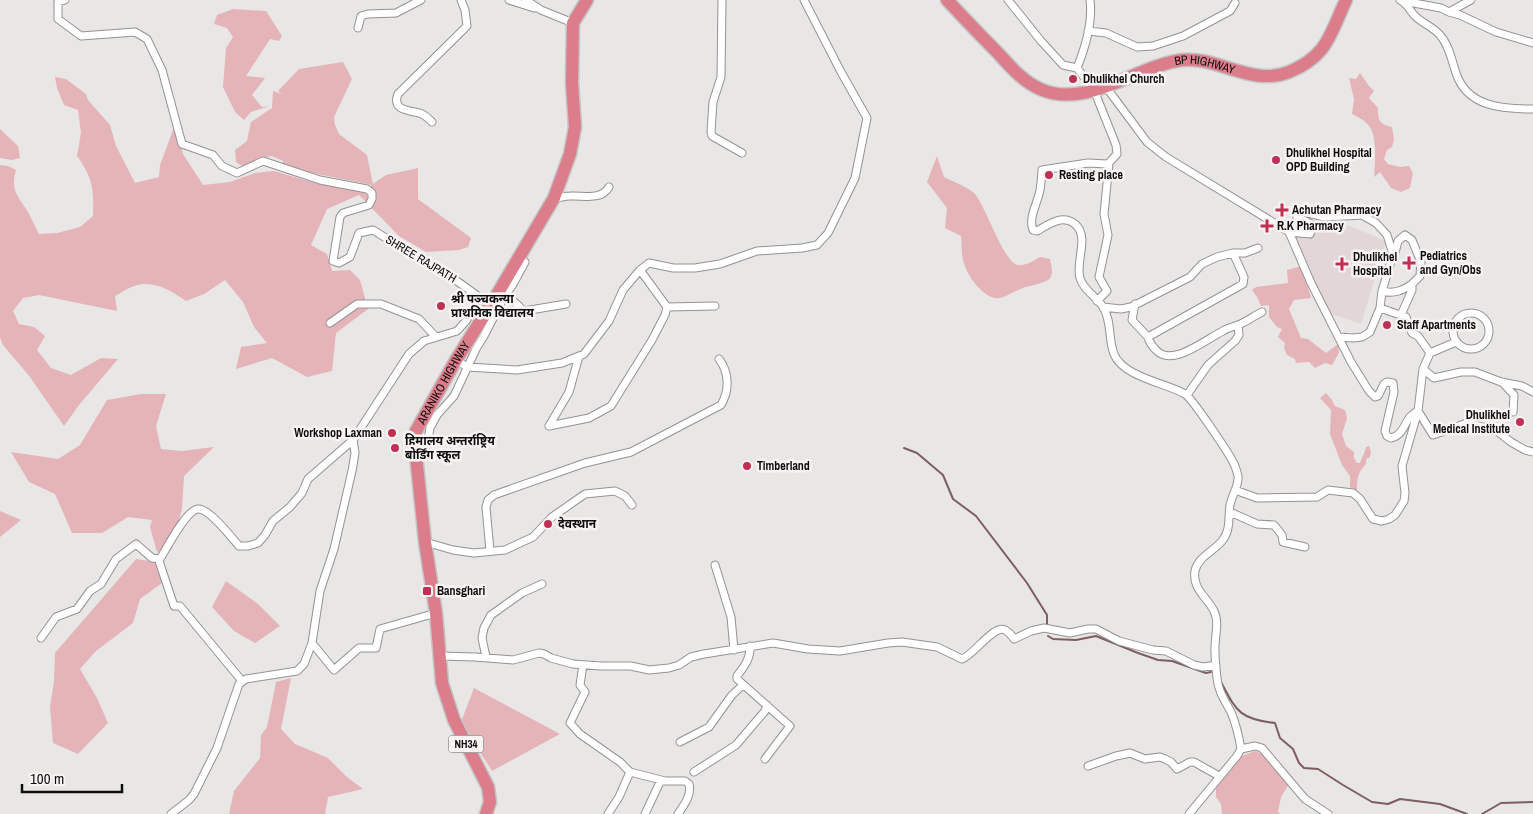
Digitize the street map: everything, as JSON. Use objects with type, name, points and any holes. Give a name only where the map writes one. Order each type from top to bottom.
[{"type":"highway","points":[[573,23],[587,0]]},
{"type":"highway","name":"BP HIGHWAY","points":[[947,0],[1024,80],[1040,90],[1060,94],[1076,94],[1100,89],[1163,64],[1183,60],[1199,61],[1255,75],[1280,75],[1290,72],[1307,63],[1321,50],[1330,37],[1346,0]]},
{"type":"highway","name":"ARANIKO HIGHWAY","points":[[486,814],[490,802],[488,788],[454,720],[442,683],[436,613],[425,542],[415,446],[416,430],[462,364],[554,198],[570,154],[575,127],[572,83],[573,23]]},
{"type":"street","name":"SHREE RAJPATH","points":[[66,0],[58,2],[58,19],[81,36],[135,32],[147,40],[162,70],[182,144],[213,155],[222,166],[237,173],[263,161],[320,180],[367,189],[372,193],[369,205],[343,213],[340,217],[333,261],[339,263],[350,257],[358,234],[373,230],[450,276],[479,297]]},
{"type":"street","points":[[358,28],[361,16],[368,14],[396,14],[421,0]]},
{"type":"street","points":[[432,122],[422,114],[404,110],[398,105],[396,99],[398,94],[466,26],[465,10],[461,0]]},
{"type":"street","points":[[509,0],[573,23]]},
{"type":"street","points":[[526,0],[541,10]]},
{"type":"street","points":[[722,0],[720,77],[713,102],[711,132],[712,136],[742,152]]},
{"type":"street","points":[[427,445],[430,428],[454,396],[462,364],[517,370],[562,363],[584,354],[609,321],[623,290],[640,270],[649,263],[673,268],[695,268],[720,264],[756,251],[802,248],[817,245],[828,233],[855,178],[867,118],[804,0]]},
{"type":"street","points":[[1008,0],[1063,65],[1077,68],[1100,89],[1147,142],[1166,157],[1288,232],[1310,234],[1313,224],[1297,216],[1299,211],[1325,217],[1362,215],[1376,223],[1387,235],[1392,251],[1382,291],[1380,308],[1370,332],[1362,337],[1339,337]]},
{"type":"street","points":[[1077,68],[1083,54],[1088,31],[1090,0]]},
{"type":"street","points":[[1401,0],[1433,6],[1460,15],[1496,32],[1533,43]]},
{"type":"street","points":[[1401,0],[1415,16],[1440,35],[1450,54],[1462,87],[1472,98],[1510,109],[1533,109]]},
{"type":"street","points":[[1449,12],[1471,0]]},
{"type":"street","points":[[1088,31],[1106,33],[1136,47],[1154,46],[1182,36],[1230,11],[1235,3]]},
{"type":"street","points":[[1097,301],[1107,291],[1099,277],[1108,234],[1104,214],[1109,163],[1117,154],[1100,89]]},
{"type":"street","points":[[1109,163],[1088,163],[1042,170],[1040,192],[1031,226],[1033,230],[1037,231],[1058,220],[1069,220],[1077,226],[1082,237],[1079,276],[1084,287],[1103,307],[1109,324],[1109,337],[1117,360],[1130,371],[1187,395],[1233,462],[1238,476],[1230,504],[1229,524],[1226,534],[1222,541],[1199,562],[1195,569],[1194,579],[1199,592],[1214,610],[1216,619],[1214,650],[1217,679],[1221,693],[1232,714],[1241,749],[1189,814]]},
{"type":"street","points":[[554,198],[595,196],[606,193],[609,187]]},
{"type":"street","points":[[1288,232],[1311,284],[1351,362],[1372,395],[1378,396],[1384,384],[1387,382],[1393,383],[1394,392],[1385,431],[1387,436],[1391,438],[1396,437],[1410,416],[1418,411]]},
{"type":"street","points":[[1382,291],[1389,293],[1401,291],[1420,276],[1421,262],[1412,240],[1405,235],[1398,241],[1395,256],[1391,261]]},
{"type":"street","points":[[1103,307],[1121,309],[1135,304],[1190,277],[1202,264],[1233,253],[1245,253],[1258,248]]},
{"type":"street","points":[[1148,337],[1243,284],[1244,277],[1233,253]]},
{"type":"street","points":[[500,298],[512,286],[525,262]]},
{"type":"street","points":[[640,270],[667,307]]},
{"type":"street","points":[[1401,315],[1412,290],[1412,284]]},
{"type":"street","points":[[242,681],[180,606],[174,606],[164,578],[159,561],[186,517],[192,511],[202,510],[210,515],[239,546],[248,546],[258,542],[265,535],[273,521],[290,507],[302,493],[308,479],[352,440],[409,354],[424,341],[457,331],[466,321],[479,297],[500,298],[524,312],[566,304]]},
{"type":"street","points":[[330,323],[357,304],[381,304],[419,319],[436,337]]},
{"type":"street","points":[[1135,304],[1132,320],[1148,337],[1148,340],[1158,352],[1167,357],[1203,343],[1222,331],[1262,312]]},
{"type":"street","points":[[667,307],[714,306]]},
{"type":"street","points":[[579,356],[569,392],[549,426],[588,418],[611,406],[652,340],[667,307]]},
{"type":"street","points":[[1380,308],[1406,317],[1412,333],[1418,336],[1430,353]]},
{"type":"street","points":[[1475,313],[1482,316],[1489,327],[1489,334],[1481,346],[1468,349],[1456,342],[1453,328],[1461,316],[1475,313]]},
{"type":"street","points":[[1187,395],[1208,365],[1235,342],[1239,335],[1238,325]]},
{"type":"street","points":[[1235,490],[1257,498],[1317,497],[1328,490],[1352,493],[1360,499],[1373,519],[1382,521],[1395,515],[1404,502],[1405,492],[1402,466],[1418,411],[1423,369],[1430,353],[1456,342]]},
{"type":"street","points":[[490,551],[486,507],[488,500],[494,495],[585,463],[631,452],[722,406],[726,397],[727,376],[725,367],[718,359]]},
{"type":"street","points":[[1423,369],[1434,378],[1461,372],[1475,372],[1502,382],[1522,386],[1533,392]]},
{"type":"street","points":[[1502,382],[1514,395],[1513,412]]},
{"type":"street","points":[[1418,411],[1433,435],[1467,423],[1497,431],[1511,442],[1533,452]]},
{"type":"street","points":[[170,814],[194,794],[217,748],[239,684],[242,681],[300,670],[304,664],[312,644],[320,591],[334,549],[356,453],[352,440]]},
{"type":"street","points":[[425,542],[453,550],[474,553],[505,550],[533,537],[552,517],[585,494],[615,491],[625,496],[632,504]]},
{"type":"street","points":[[1230,512],[1257,524],[1274,525],[1282,535],[1283,542],[1305,547]]},
{"type":"street","points":[[41,638],[56,617],[77,609],[90,591],[101,584],[116,559],[136,544],[152,558],[160,559]]},
{"type":"street","points":[[715,566],[730,616],[734,650]]},
{"type":"street","points":[[486,657],[482,638],[484,628],[491,615],[522,593],[542,584]]},
{"type":"street","points":[[312,644],[334,670],[359,648],[376,648],[380,629],[436,613]]},
{"type":"street","points":[[440,656],[486,657],[513,660],[539,653],[560,661],[583,665],[631,666],[649,670],[679,665],[691,657],[750,646],[773,644],[840,651],[902,642],[937,647],[962,659],[972,653],[995,631],[1005,630],[1014,639],[1031,631],[1044,628],[1070,633],[1096,629],[1119,641],[1153,650],[1166,651],[1194,665],[1203,667],[1216,666]]},
{"type":"street","points":[[750,646],[748,658],[736,679],[790,726],[765,759]]},
{"type":"street","points":[[583,665],[580,685],[585,692],[570,723],[580,734],[620,762],[630,772],[661,780],[685,781],[689,784],[687,802],[678,814]]},
{"type":"street","points":[[680,742],[709,727],[732,695],[742,685]]},
{"type":"street","points":[[694,772],[736,745],[768,705]]},
{"type":"street","points":[[1241,749],[1255,746],[1262,748],[1305,799],[1328,814]]},
{"type":"street","points":[[1088,766],[1130,753],[1145,759],[1160,757],[1171,762],[1177,769],[1190,762],[1194,762],[1219,776]]},
{"type":"street","points":[[608,814],[620,797],[630,772]]},
{"type":"street","points":[[645,814],[661,780]]},
{"type":"shaded area","points":[[233,9],[266,11],[282,36],[279,41],[270,39],[246,76],[265,78],[252,95],[262,107],[270,106],[251,112],[244,120],[235,112],[223,87],[226,48],[233,37],[227,28],[214,24],[217,15]]},
{"type":"shaded area","points":[[343,62],[352,79],[334,117],[339,134],[367,155],[373,184],[386,175],[418,168],[418,199],[471,238],[468,247],[459,250],[426,252],[399,236],[359,195],[327,209],[311,245],[327,254],[332,271],[350,270],[360,280],[368,309],[336,333],[332,371],[307,377],[272,358],[236,369],[241,347],[267,343],[254,327],[243,302],[225,280],[204,294],[186,301],[169,290],[151,284],[137,285],[115,296],[117,311],[39,295],[23,298],[13,311],[19,324],[34,327],[45,336],[37,350],[51,368],[71,375],[101,358],[118,359],[64,426],[30,377],[3,345],[0,338],[0,165],[16,170],[14,183],[16,192],[39,234],[57,233],[80,227],[93,216],[91,184],[77,156],[81,133],[78,110],[64,105],[55,77],[66,79],[86,94],[88,100],[110,125],[116,146],[135,183],[159,177],[160,165],[176,122],[183,154],[203,185],[230,182],[255,173],[274,171],[318,184],[367,189],[372,185],[283,167],[283,161],[272,156],[260,158],[255,164],[242,166],[236,162],[235,150],[247,141],[251,122],[272,108],[273,91],[282,94],[278,91],[299,69]]},
{"type":"shaded area","points":[[1360,73],[1374,91],[1369,98],[1378,108],[1380,121],[1392,127],[1394,139],[1392,147],[1387,150],[1384,159],[1388,164],[1400,167],[1409,166],[1413,173],[1410,188],[1401,192],[1391,188],[1380,172],[1374,177],[1375,153],[1373,134],[1367,124],[1352,114],[1354,99],[1349,78],[1356,79]]},
{"type":"shaded area","points":[[0,129],[18,146],[20,158],[12,160],[0,158]]},
{"type":"shaded area","points":[[937,156],[944,177],[975,194],[1001,245],[1013,262],[1018,265],[1024,265],[1040,257],[1050,259],[1052,271],[1049,279],[1000,298],[988,296],[978,287],[964,263],[961,236],[945,228],[947,208],[927,182]]},
{"type":"shaded area","name":"Dhulikhel Hospital","points":[[1301,216],[1346,231],[1347,225],[1386,241],[1361,324],[1329,313],[1320,299],[1295,234]]},
{"type":"shaded area","points":[[1302,266],[1311,298],[1294,300],[1289,309],[1301,338],[1308,339],[1326,353],[1338,344],[1339,353],[1332,365],[1325,363],[1315,368],[1309,362],[1296,363],[1295,359],[1287,355],[1284,348],[1285,343],[1278,337],[1282,329],[1277,327],[1269,317],[1269,305],[1261,306],[1252,290],[1256,287],[1288,283],[1287,270]]},
{"type":"shaded area","points":[[1326,393],[1335,406],[1345,410],[1347,418],[1342,434],[1346,446],[1354,452],[1354,458],[1357,463],[1360,463],[1366,447],[1369,446],[1371,452],[1370,457],[1366,459],[1366,464],[1358,476],[1357,490],[1350,488],[1350,476],[1342,465],[1330,434],[1331,410],[1320,398]]},
{"type":"shaded area","points":[[141,394],[166,394],[156,426],[161,449],[182,451],[214,447],[184,476],[182,508],[172,549],[157,552],[150,527],[152,520],[128,517],[102,533],[72,533],[55,494],[29,482],[11,452],[58,459],[80,445],[107,400]]},
{"type":"shaded area","points":[[0,511],[21,520],[0,537]]},
{"type":"shaded area","points":[[136,559],[163,563],[162,583],[140,599],[133,623],[96,651],[80,669],[97,698],[108,723],[78,754],[53,743],[50,707],[54,681],[55,653]]},
{"type":"shaded area","points":[[226,581],[258,604],[280,626],[255,643],[234,631],[212,607]]},
{"type":"shaded area","points":[[291,678],[281,729],[295,744],[328,758],[347,777],[363,789],[328,797],[325,814],[229,814],[234,791],[260,758],[261,735],[267,727],[276,682]]},
{"type":"shaded area","points":[[474,688],[560,734],[492,771],[461,722]]},
{"type":"shaded area","points":[[1255,751],[1269,760],[1289,784],[1281,797],[1278,811],[1280,814],[1222,814],[1221,804],[1216,797],[1216,788],[1242,756]]},
{"type":"waterway","points":[[904,448],[917,453],[943,475],[953,499],[976,516],[1027,583],[1047,615],[1047,625]]},
{"type":"waterway","points":[[1048,636],[1053,639],[1076,640],[1096,636],[1158,660],[1172,661],[1206,673],[1211,672]]},
{"type":"waterway","points":[[1220,680],[1235,706],[1246,716],[1275,723],[1280,738],[1293,749],[1299,763],[1304,768],[1318,769],[1372,802],[1388,804],[1400,799],[1440,804],[1467,814]]},
{"type":"waterway","points":[[1482,814],[1501,803],[1533,802]]},
{"type":"place","name":"Dhulikhel Church","points":[[1073,79]]},
{"type":"place","name":"Dhulikhel Hospital OPD Building","points":[[1276,160]]},
{"type":"place","name":"Resting place","points":[[1049,175]]},
{"type":"place","name":"Achutan Pharmacy","points":[[1282,210]]},
{"type":"place","name":"R.K Pharmacy","points":[[1267,226]]},
{"type":"place","name":"Pediatrics and Gyn/Obs","points":[[1409,263]]},
{"type":"place","name":"Dhulikhel Hospital","points":[[1342,264]]},
{"type":"place","name":"श्री पञ्चकन्या प्राथमिक विद्यालय","points":[[441,306]]},
{"type":"place","name":"Staff Apartments","points":[[1387,325]]},
{"type":"place","name":"Dhulikhel Medical Institute","points":[[1520,422]]},
{"type":"place","name":"Workshop Laxman","points":[[392,433]]},
{"type":"place","name":"हिमालय अन्तर्राष्ट्रिय बोर्डिंग स्कूल","points":[[395,448]]},
{"type":"place","name":"Timberland","points":[[747,466]]},
{"type":"place","name":"देवस्थान","points":[[548,524]]},
{"type":"place","name":"Bansghari","points":[[427,591]]}]
